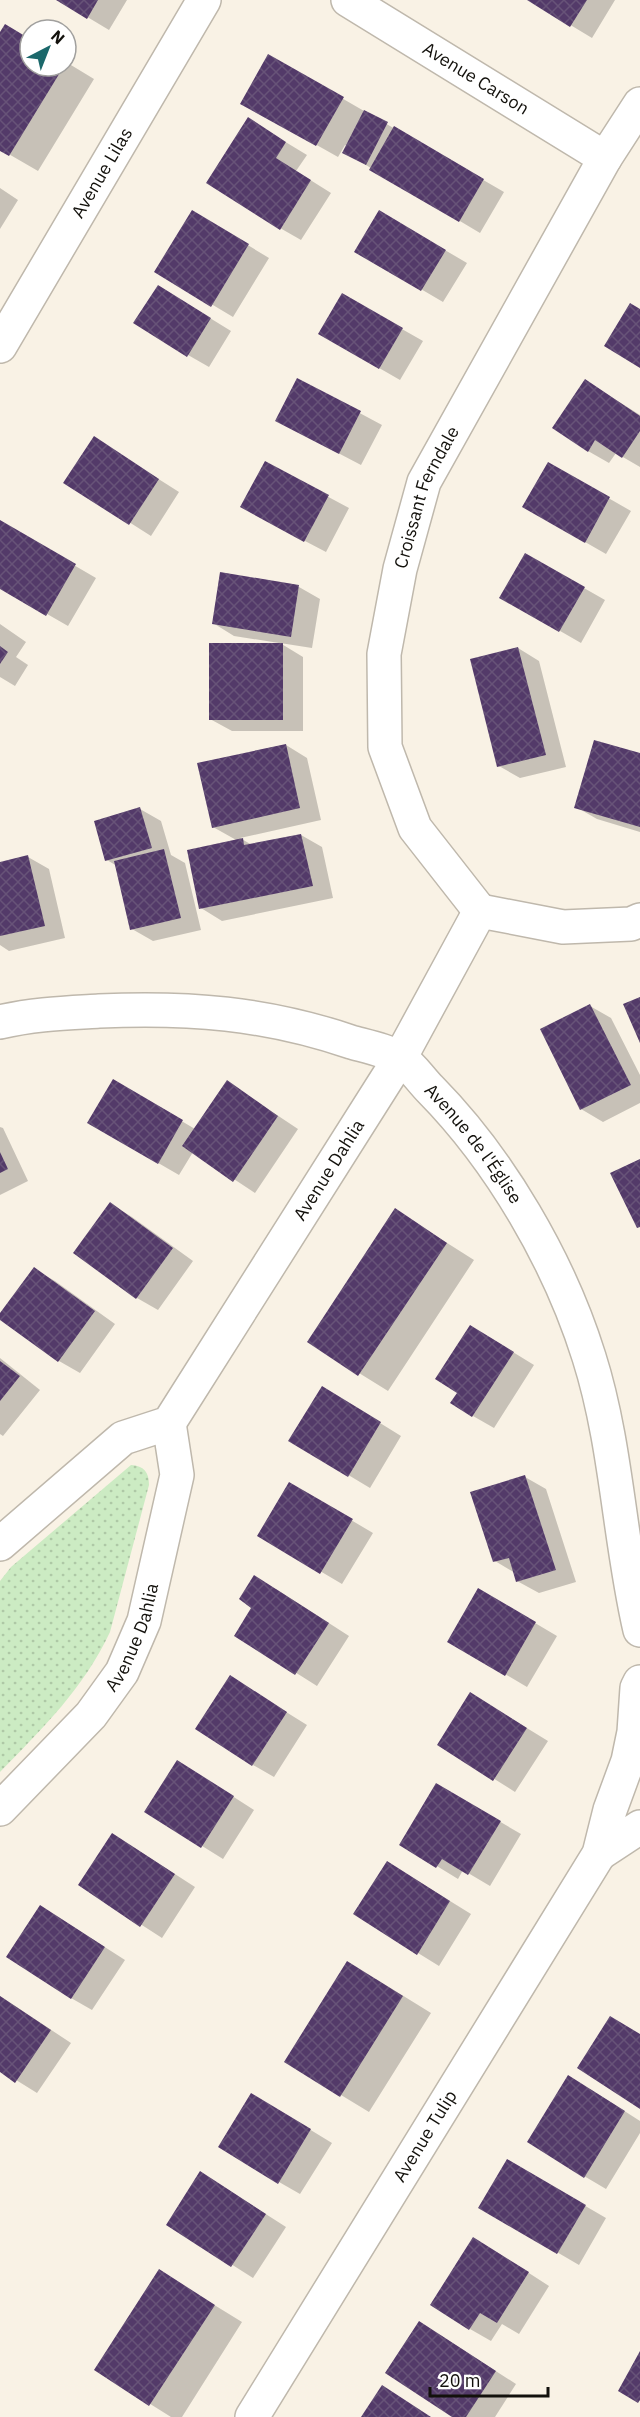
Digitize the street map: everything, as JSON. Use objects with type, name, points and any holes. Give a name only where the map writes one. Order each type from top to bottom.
[{"type":"street","name":"Avenue Lilas","points":[[0,346],[204,0]]},
{"type":"street","name":"Avenue Carson","points":[[348,0],[605,158]]},
{"type":"street","name":"Croissant Ferndale","points":[[480,911],[415,828],[385,747],[384,654],[400,569],[423,482],[605,158],[640,104]]},
{"type":"street","points":[[480,911],[563,927],[631,924],[640,920]]},
{"type":"street","name":"Avenue Dahlia","points":[[0,1809],[91,1715],[122,1672],[144,1621],[177,1475],[168,1423],[400,1058],[480,911]]},
{"type":"street","name":"Avenue de l'Église","points":[[0,1022],[34,1014],[158,1008],[241,1014],[317,1030],[400,1058],[451,1110],[512,1192],[555,1272],[589,1357],[610,1450],[628,1580],[640,1629]]},
{"type":"street","points":[[0,1544],[123,1438],[168,1423]]},
{"type":"street","name":"Avenue Tulip","points":[[252,2417],[598,1854],[610,1810],[628,1761],[634,1732],[637,1688],[640,1682]]},
{"type":"street","name":"Avenue Tulip","points":[[598,1854],[640,1827]]},
{"type":"green space","points":[[131,1465],[145,1470],[149,1485],[110,1632],[75,1690],[0,1772],[0,1581],[11,1567]]},
{"type":"building","points":[[56,0],[98,0],[87,19]]},
{"type":"building","points":[[527,0],[587,0],[570,27]]},
{"type":"building","points":[[5,24],[18,32],[18,78],[57,78],[9,156],[0,151],[0,32]]},
{"type":"building","points":[[268,54],[344,97],[316,146],[240,104]]},
{"type":"building","points":[[364,110],[388,122],[366,165],[342,153]]},
{"type":"building","points":[[248,117],[286,142],[276,158],[311,180],[280,230],[206,183]]},
{"type":"building","points":[[394,126],[484,179],[459,222],[369,170]]},
{"type":"building","points":[[192,210],[249,244],[211,307],[154,272]]},
{"type":"building","points":[[379,210],[446,250],[421,291],[354,252]]},
{"type":"building","points":[[158,285],[211,318],[187,357],[133,323]]},
{"type":"building","points":[[342,293],[403,328],[379,369],[318,334]]},
{"type":"building","points":[[630,303],[640,309],[640,368],[604,346]]},
{"type":"building","points":[[297,378],[361,411],[339,454],[275,421]]},
{"type":"building","points":[[585,379],[640,416],[640,431],[622,458],[595,440],[588,452],[552,428]]},
{"type":"building","points":[[94,436],[159,479],[129,525],[63,483]]},
{"type":"building","points":[[265,461],[329,495],[304,542],[240,507]]},
{"type":"building","points":[[548,462],[610,497],[585,543],[522,507]]},
{"type":"building","points":[[0,520],[76,564],[46,616],[0,589]]},
{"type":"building","points":[[525,553],[585,587],[559,632],[499,598]]},
{"type":"building","points":[[220,572],[299,585],[291,637],[212,624]]},
{"type":"building","points":[[209,643],[283,643],[283,720],[209,720]]},
{"type":"building","points":[[0,646],[8,652],[0,664]]},
{"type":"building","points":[[518,647],[546,755],[497,767],[470,659]]},
{"type":"building","points":[[594,740],[640,753],[640,827],[574,808]]},
{"type":"building","points":[[286,744],[300,808],[212,828],[197,763]]},
{"type":"building","points":[[140,807],[152,848],[105,861],[94,821]]},
{"type":"building","points":[[301,834],[313,886],[199,909],[187,850],[243,838],[244,845]]},
{"type":"building","points":[[164,849],[181,918],[130,930],[114,861]]},
{"type":"building","points":[[28,855],[45,926],[0,936],[0,862]]},
{"type":"building","points":[[640,997],[640,1043],[623,1004]]},
{"type":"building","points":[[590,1004],[631,1085],[580,1110],[540,1029]]},
{"type":"building","points":[[113,1079],[183,1120],[158,1164],[87,1123]]},
{"type":"building","points":[[227,1080],[278,1116],[233,1182],[182,1146]]},
{"type":"building","points":[[0,1152],[8,1169],[0,1173]]},
{"type":"building","points":[[640,1159],[640,1227],[637,1228],[610,1173]]},
{"type":"building","points":[[110,1202],[173,1248],[136,1299],[73,1253]]},
{"type":"building","points":[[395,1208],[447,1243],[358,1376],[307,1342]]},
{"type":"building","points":[[34,1267],[95,1311],[58,1362],[0,1320],[0,1313]]},
{"type":"building","points":[[470,1325],[514,1352],[472,1417],[450,1403],[457,1393],[435,1379]]},
{"type":"building","points":[[0,1361],[20,1376],[0,1401]]},
{"type":"building","points":[[322,1386],[381,1422],[348,1477],[288,1441]]},
{"type":"building","points":[[525,1475],[556,1570],[516,1582],[509,1558],[493,1562],[470,1492]]},
{"type":"building","points":[[289,1482],[353,1519],[320,1574],[257,1536]]},
{"type":"building","points":[[254,1575],[329,1623],[295,1675],[234,1636],[251,1608],[239,1599]]},
{"type":"building","points":[[478,1588],[536,1622],[505,1676],[447,1642]]},
{"type":"building","points":[[230,1675],[287,1712],[252,1766],[195,1729]]},
{"type":"building","points":[[470,1692],[527,1728],[493,1781],[437,1745]]},
{"type":"building","points":[[177,1760],[234,1796],[201,1848],[144,1812]]},
{"type":"building","points":[[436,1783],[501,1821],[468,1875],[442,1859],[436,1868],[399,1845]]},
{"type":"building","points":[[112,1833],[175,1874],[140,1927],[78,1885]]},
{"type":"building","points":[[387,1861],[450,1901],[417,1955],[353,1914]]},
{"type":"building","points":[[40,1905],[105,1947],[71,1999],[6,1957]]},
{"type":"building","points":[[347,1961],[403,1996],[340,2097],[284,2062]]},
{"type":"building","points":[[0,1996],[51,2030],[15,2083],[0,2072]]},
{"type":"building","points":[[610,2016],[640,2034],[640,2109],[577,2068]]},
{"type":"building","points":[[568,2075],[625,2111],[584,2178],[527,2142]]},
{"type":"building","points":[[251,2093],[311,2129],[278,2184],[218,2147]]},
{"type":"building","points":[[507,2159],[586,2205],[557,2254],[478,2208]]},
{"type":"building","points":[[200,2171],[266,2214],[231,2267],[166,2225]]},
{"type":"building","points":[[473,2237],[529,2272],[497,2323],[480,2313],[469,2330],[430,2305]]},
{"type":"building","points":[[159,2269],[215,2305],[149,2406],[94,2370]]},
{"type":"building","points":[[419,2321],[496,2371],[466,2417],[452,2417],[385,2373]]},
{"type":"building","points":[[640,2351],[640,2400],[638,2403],[618,2391]]},
{"type":"building","points":[[382,2385],[431,2417],[361,2417]]}]
